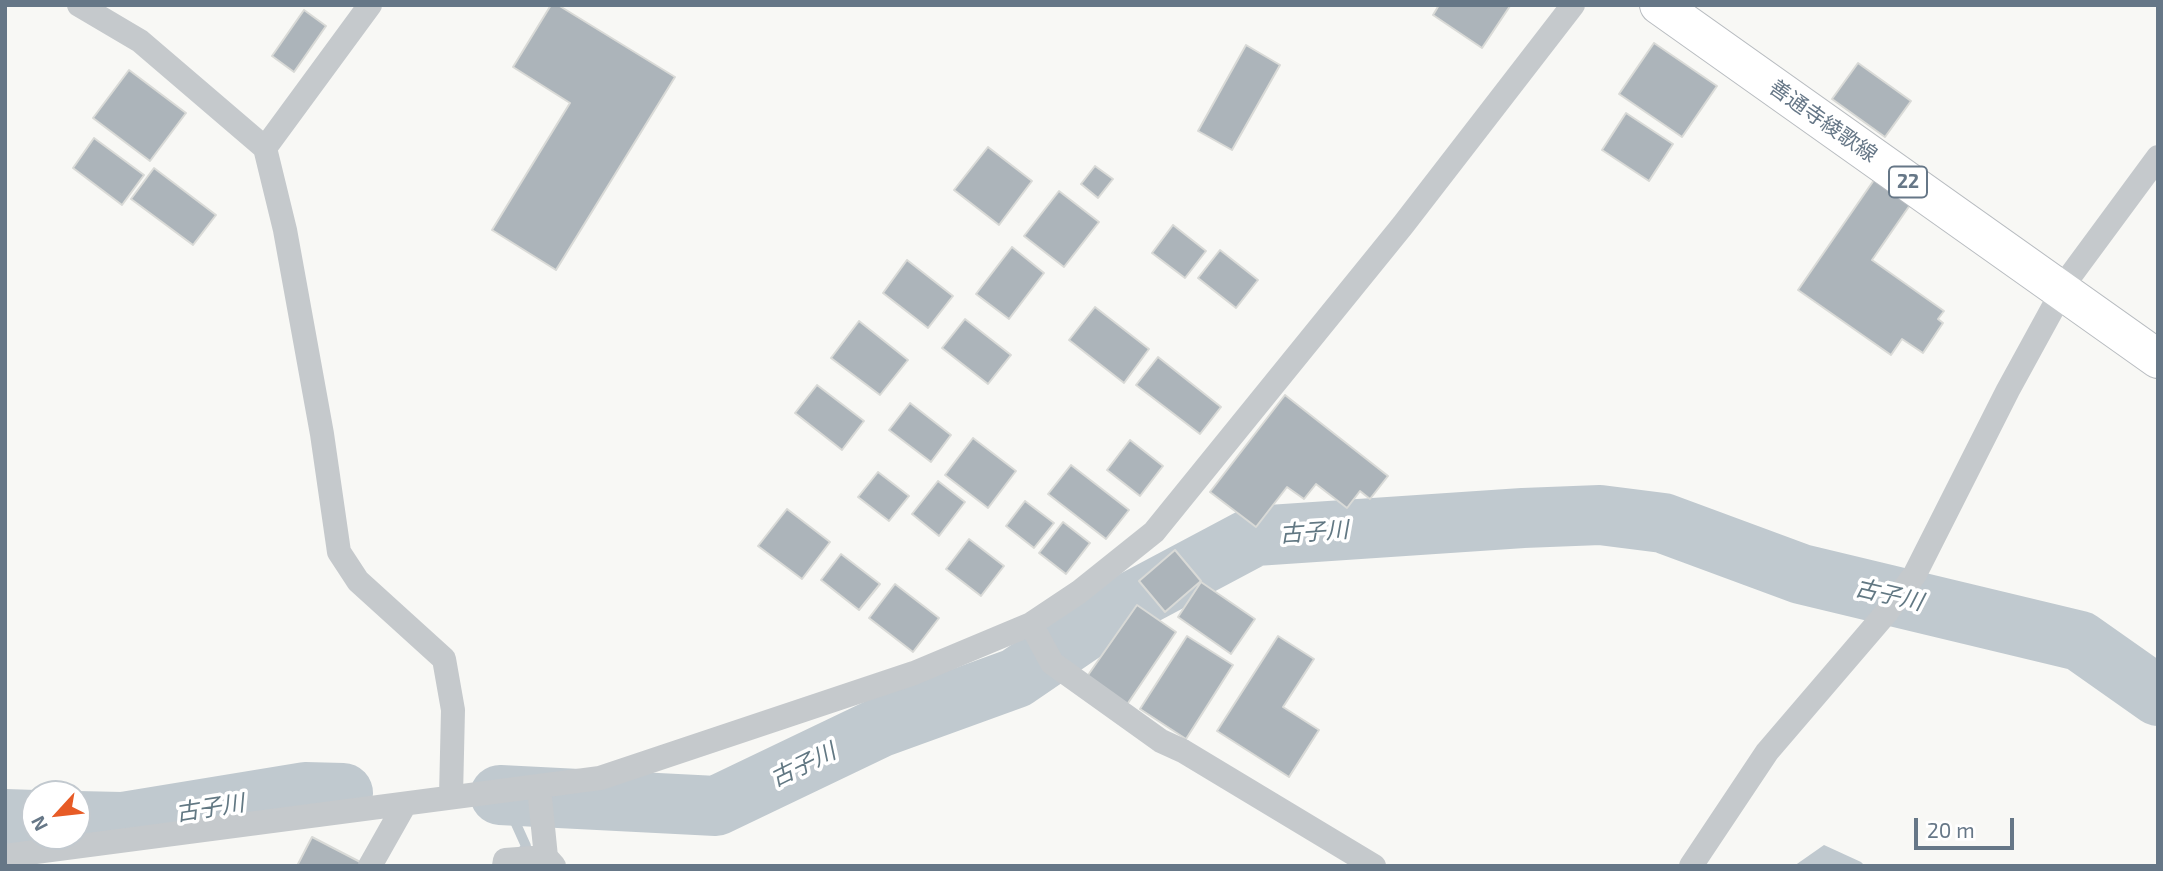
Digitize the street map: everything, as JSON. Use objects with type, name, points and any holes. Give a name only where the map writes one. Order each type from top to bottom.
[{"type":"main road","name":"善通寺綾歌線","points":[[1659,5],[2158,359]]},
{"type":"street","points":[[79,5],[141,41],[265,148],[285,230],[322,434],[339,552],[358,581],[444,659],[453,710],[451,796]]},
{"type":"street","points":[[265,148],[370,5]]},
{"type":"street","points":[[5,856],[320,817],[451,796],[539,788],[600,778],[914,673],[1031,624],[1079,592],[1154,532],[1403,225],[1573,5]]},
{"type":"street","points":[[1691,866],[1767,752],[1887,612],[1915,574],[2062,292],[2158,157]]},
{"type":"street","points":[[1031,624],[1052,663],[1161,741],[1183,751],[1374,866]]},
{"type":"street","points":[[504,866],[505,860],[550,861],[539,788]]},
{"type":"street","points":[[370,866],[405,804]]},
{"type":"shaded area","points":[[1824,845],[1861,862],[1865,866],[1794,866]]},
{"type":"building","points":[[551,5],[558,5],[675,77],[556,270],[492,230],[570,103],[513,67]]},
{"type":"building","points":[[1439,5],[1510,6],[1482,48],[1433,15]]},
{"type":"building","points":[[304,10],[326,26],[294,72],[272,56]]},
{"type":"building","points":[[1654,43],[1717,86],[1682,137],[1619,94]]},
{"type":"building","points":[[1246,45],[1280,65],[1232,150],[1198,131]]},
{"type":"building","points":[[1858,63],[1911,101],[1885,137],[1832,99]]},
{"type":"building","points":[[129,70],[186,113],[150,161],[93,118]]},
{"type":"building","points":[[1626,113],[1673,144],[1649,181],[1602,150]]},
{"type":"building","points":[[94,138],[144,175],[122,205],[73,168]]},
{"type":"building","points":[[988,147],[1032,181],[999,225],[954,190]]},
{"type":"building","points":[[1095,166],[1113,179],[1098,198],[1081,184]]},
{"type":"building","points":[[154,168],[216,215],[193,245],[131,199]]},
{"type":"building","points":[[1874,180],[1910,205],[1872,260],[1944,311],[1938,319],[1943,323],[1923,353],[1902,339],[1891,355],[1798,290]]},
{"type":"building","points":[[1059,191],[1099,222],[1064,267],[1024,236]]},
{"type":"building","points":[[1173,225],[1206,251],[1185,278],[1152,253]]},
{"type":"building","points":[[1012,247],[1044,273],[1009,319],[976,294]]},
{"type":"building","points":[[1220,250],[1258,280],[1236,308],[1198,278]]},
{"type":"building","points":[[907,260],[953,296],[928,328],[883,293]]},
{"type":"building","points":[[1095,307],[1149,349],[1124,383],[1069,340]]},
{"type":"building","points":[[965,319],[1011,355],[988,384],[942,348]]},
{"type":"building","points":[[859,321],[908,360],[880,395],[831,358]]},
{"type":"building","points":[[1158,357],[1221,407],[1200,434],[1136,385]]},
{"type":"building","points":[[817,385],[864,421],[842,450],[795,413]]},
{"type":"building","points":[[1285,395],[1388,476],[1370,499],[1360,491],[1347,508],[1316,484],[1304,499],[1287,487],[1256,527],[1210,492]]},
{"type":"building","points":[[910,403],[951,435],[931,462],[889,430]]},
{"type":"building","points":[[973,438],[1016,471],[988,508],[945,475]]},
{"type":"building","points":[[1130,440],[1163,466],[1140,496],[1107,470]]},
{"type":"building","points":[[1071,465],[1129,510],[1106,539],[1048,494]]},
{"type":"building","points":[[878,472],[909,496],[889,521],[858,497]]},
{"type":"building","points":[[938,481],[965,502],[939,536],[912,514]]},
{"type":"building","points":[[1025,501],[1054,523],[1034,548],[1006,526]]},
{"type":"building","points":[[787,509],[830,542],[802,579],[758,546]]},
{"type":"building","points":[[1063,522],[1090,543],[1066,574],[1039,553]]},
{"type":"building","points":[[969,539],[1004,566],[981,596],[946,569]]},
{"type":"building","points":[[1175,550],[1201,581],[1165,612],[1139,581]]},
{"type":"building","points":[[841,554],[880,584],[859,610],[821,580]]},
{"type":"building","points":[[1201,582],[1255,619],[1231,654],[1178,617]]},
{"type":"building","points":[[895,584],[939,618],[913,652],[869,618]]},
{"type":"building","points":[[1137,605],[1176,632],[1126,706],[1086,678]]},
{"type":"building","points":[[1187,636],[1233,665],[1186,739],[1140,709]]},
{"type":"building","points":[[1278,636],[1314,659],[1283,707],[1319,730],[1289,777],[1217,731]]},
{"type":"building","points":[[312,837],[364,864],[363,866],[297,866]]},
{"type":"waterway","name":"古子川","points":[[500,795],[716,806],[881,727],[1016,678],[1114,611],[1255,536],[1523,518],[1600,515],[1663,523],[1801,574],[2080,641],[2158,696]]},
{"type":"waterway","name":"古子川","points":[[91,821],[122,822],[305,792],[343,793]]},
{"type":"waterway","points":[[503,795],[526,846],[519,857]]},
{"type":"waterway","name":"古子川","points":[[5,819],[21,820]]}]
